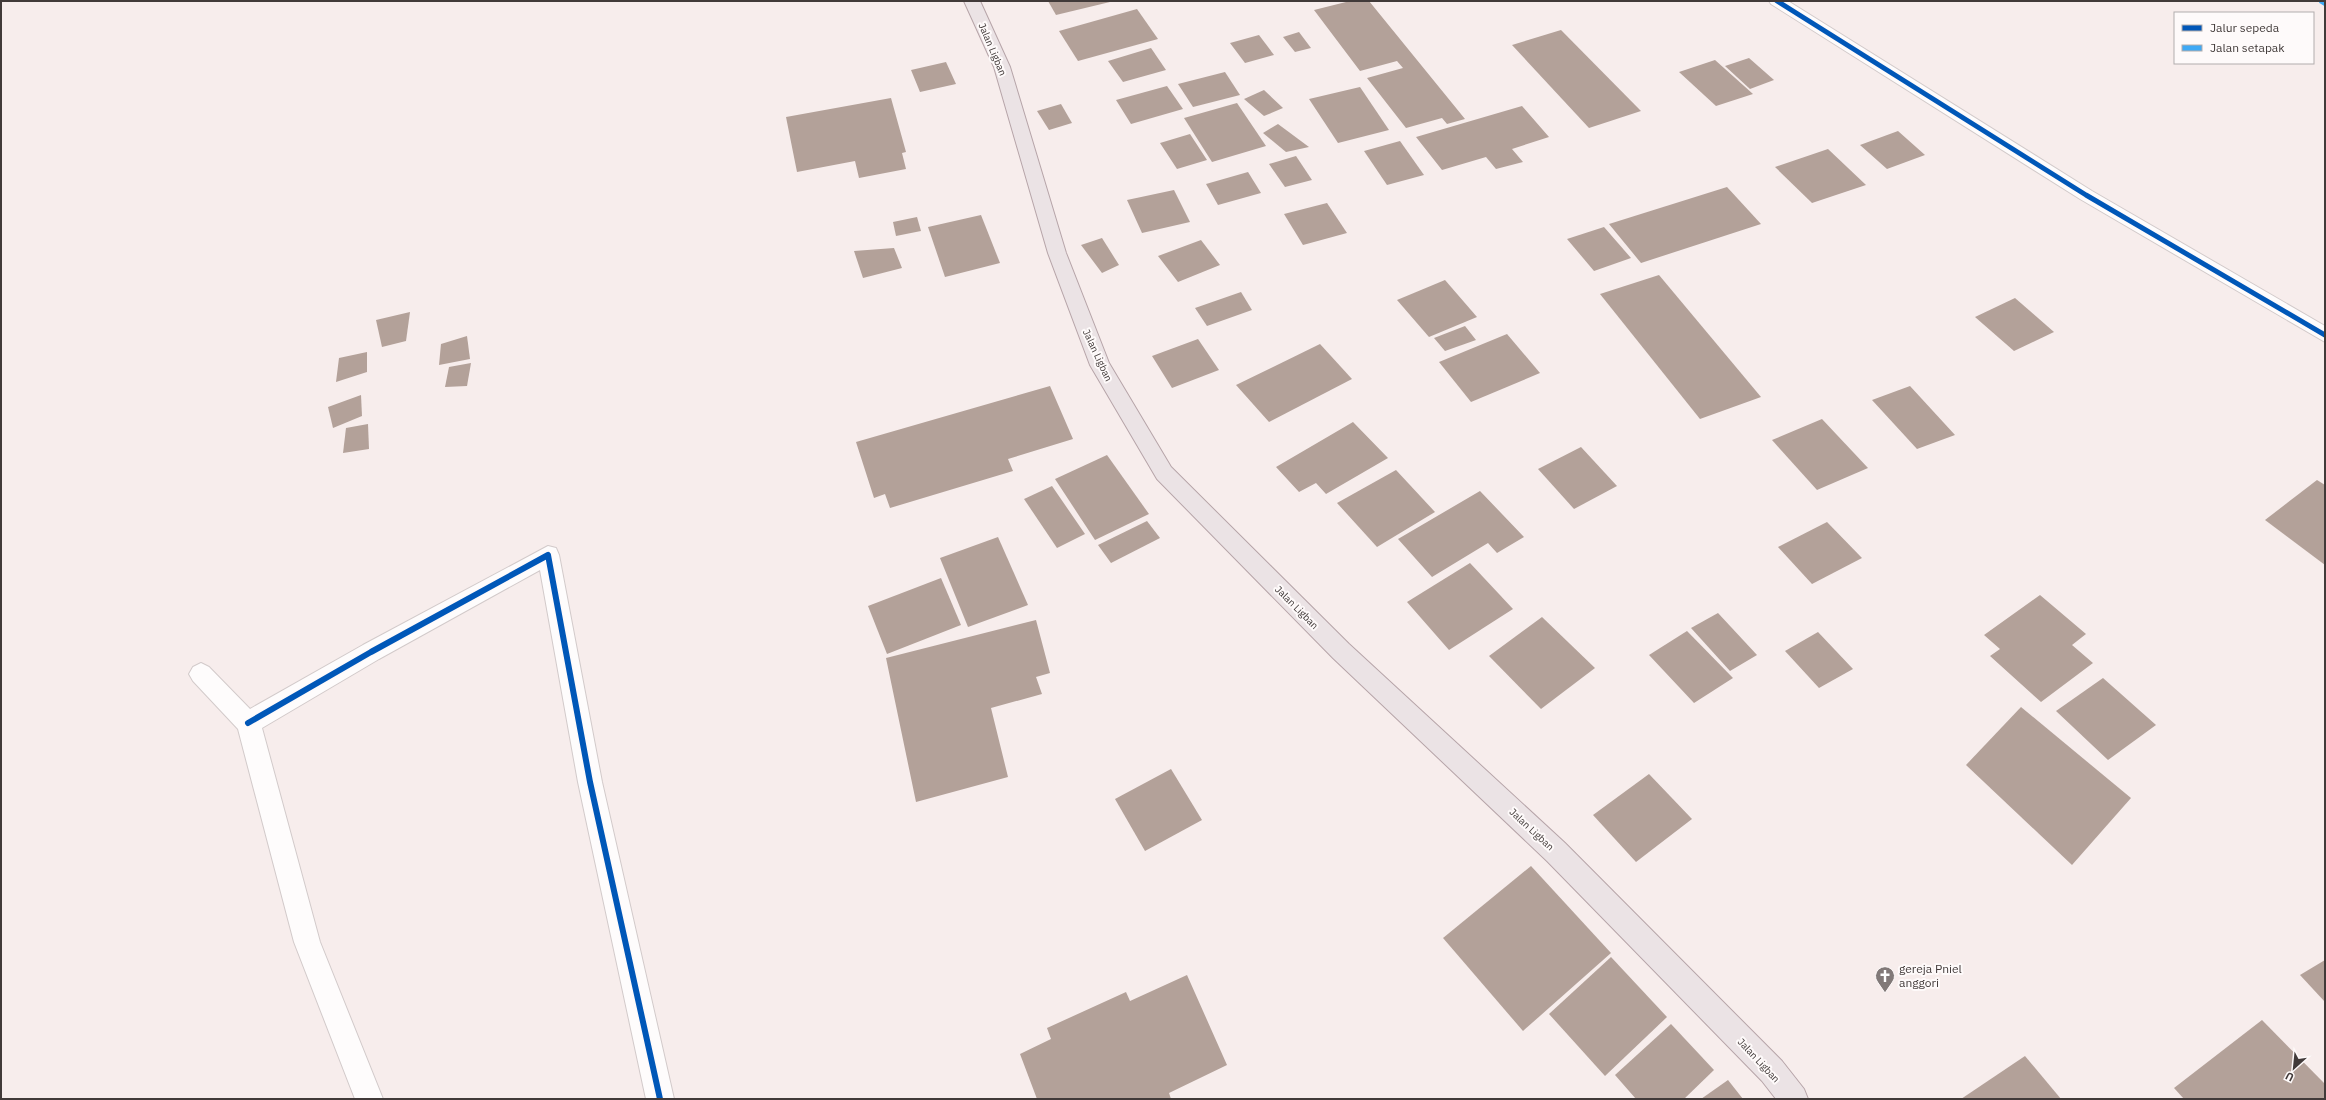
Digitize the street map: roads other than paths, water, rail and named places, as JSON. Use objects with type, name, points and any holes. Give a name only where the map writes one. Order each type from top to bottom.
[{"type":"main road","name":"Jalan Ligban","points":[[972,1],[1002,67],[1057,253],[1100,365],[1164,473],[1186,497],[1342,651],[1583,879],[1772,1071],[1794,1099]]},
{"type":"street","points":[[1777,1],[2086,195],[2325,335]]},
{"type":"street","points":[[248,723],[371,652],[548,555],[590,782],[660,1099]]},
{"type":"street","points":[[201,674],[248,723],[258,751],[307,942],[370,1099]]},
{"type":"place","name":"gereja Pniel anggori","points":[[1885,993]]}]
